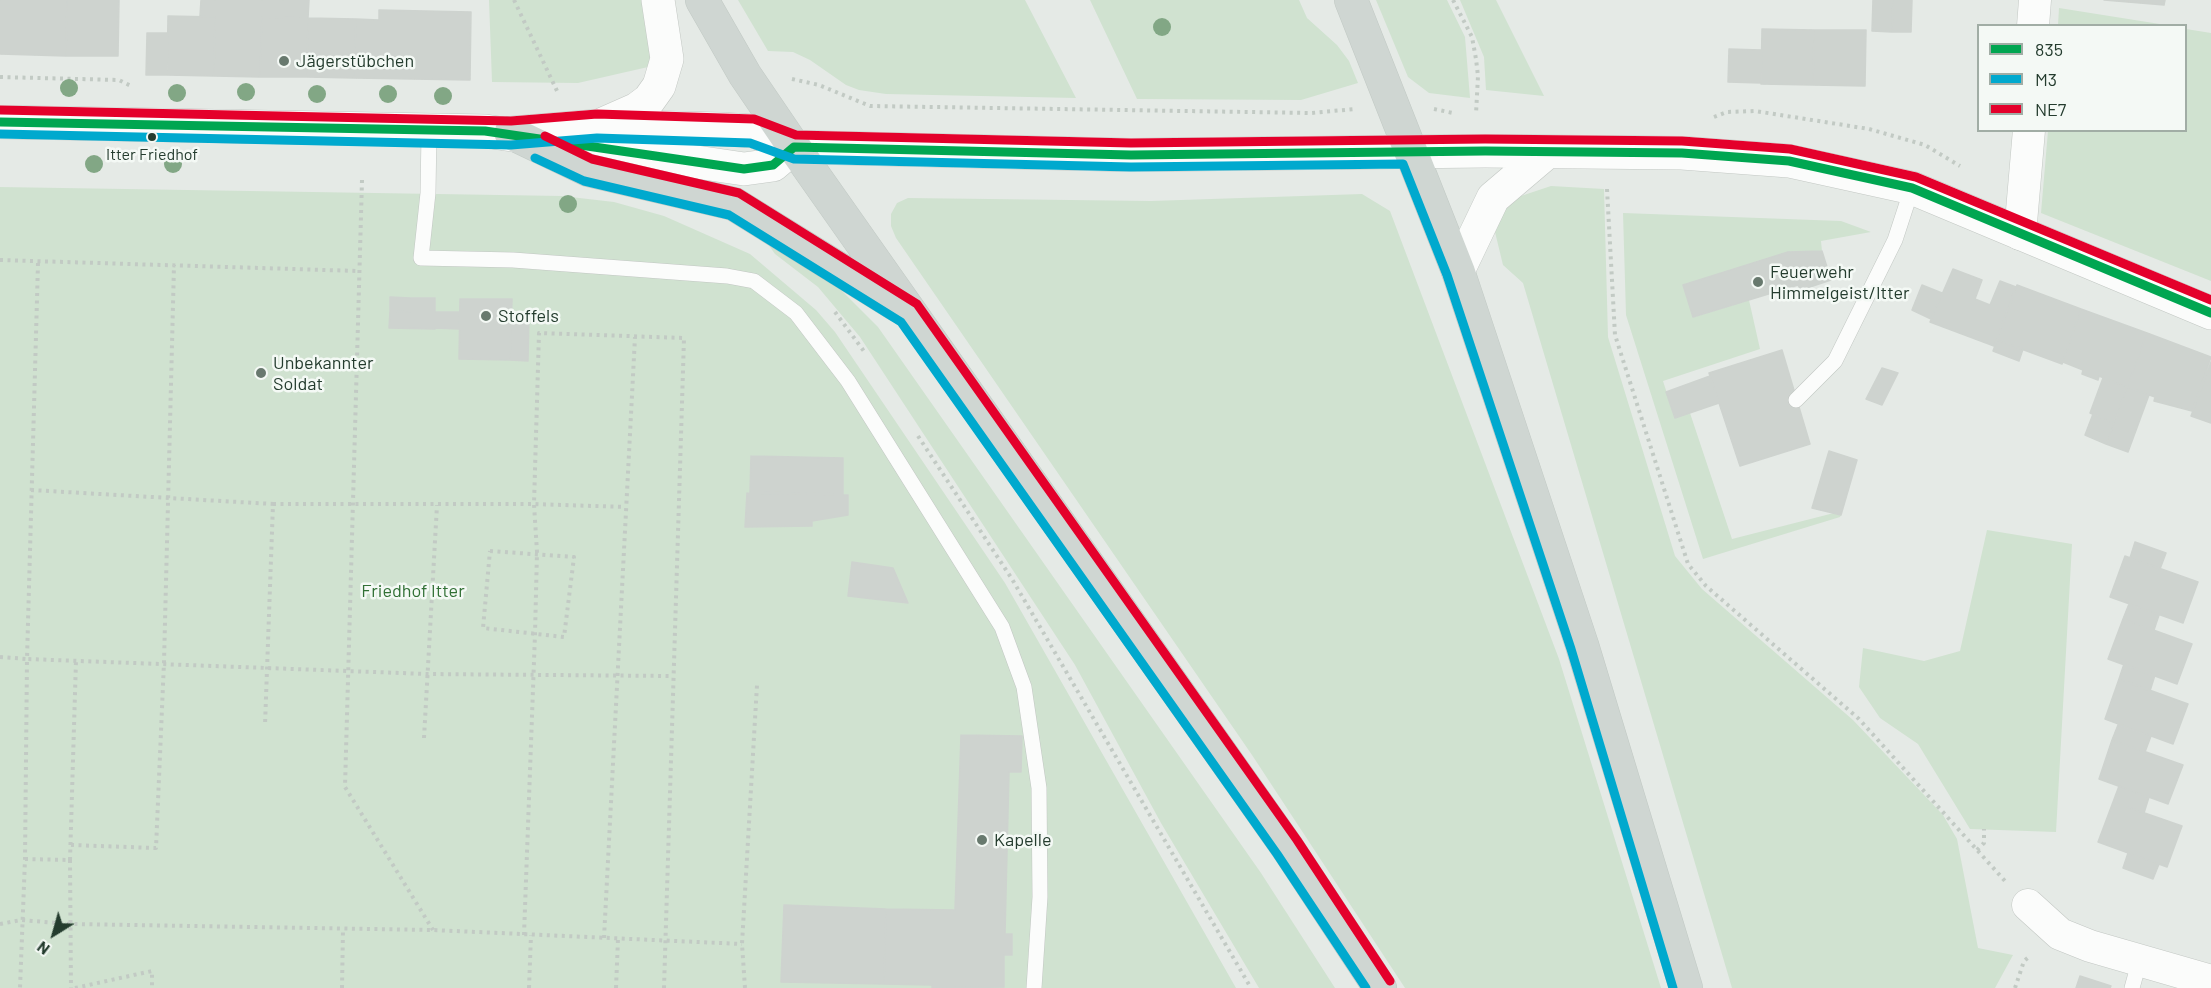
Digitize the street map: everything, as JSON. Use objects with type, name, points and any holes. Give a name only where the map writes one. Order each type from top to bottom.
[{"type":"main road","points":[[702,0],[745,75],[794,147],[1287,847],[1380,988]]},
{"type":"main road","points":[[1351,0],[1458,270],[1586,657],[1686,988]]},
{"type":"main road","points":[[511,133],[588,170],[734,204],[909,313]]},
{"type":"street","points":[[597,126],[637,109],[649,100],[659,86],[667,59],[665,29],[658,0]]},
{"type":"street","points":[[2033,24],[2036,0]]},
{"type":"street","points":[[0,122],[511,133],[597,126],[753,131],[794,147],[1131,154],[1479,151],[1682,153],[1789,161],[1912,188],[2211,313]]},
{"type":"street","points":[[2020,234],[2029,132]]},
{"type":"street","points":[[511,133],[744,169],[773,165],[794,147]]},
{"type":"street","points":[[1458,270],[1493,198],[1546,153]]},
{"type":"street","points":[[2028,905],[2060,934],[2090,946],[2136,974],[2211,981]]},
{"type":"lane","points":[[429,132],[428,193],[421,258],[513,260],[727,276],[754,281],[796,313],[848,381],[1002,627],[1024,687],[1040,788],[1041,897],[1034,988]]},
{"type":"lane","points":[[1796,400],[1835,361],[1895,240],[1912,188]]},
{"type":"path","points":[[514,0],[558,93]]},
{"type":"path","points":[[1453,0],[1472,37],[1476,59],[1478,76],[1475,117],[1479,151]]},
{"type":"path","points":[[745,75],[803,80],[870,106],[1311,113],[1356,108]]},
{"type":"path","points":[[0,77],[119,80]]},
{"type":"path","points":[[1603,153],[1615,335],[1688,564],[1706,586],[1859,719],[2028,905]]},
{"type":"path","points":[[362,180],[358,272],[355,502],[345,787],[433,930]]},
{"type":"path","points":[[0,260],[358,272]]},
{"type":"path","points":[[20,988],[25,859],[27,659],[38,262]]},
{"type":"path","points":[[70,845],[156,848],[164,662],[166,496],[174,266]]},
{"type":"path","points":[[524,934],[537,552],[534,504],[538,333],[684,338],[671,676],[664,988]]},
{"type":"path","points":[[604,938],[635,337]]},
{"type":"path","points":[[31,490],[166,496],[273,504],[355,502],[625,507]]},
{"type":"path","points":[[265,725],[273,504]]},
{"type":"path","points":[[424,738],[437,505]]},
{"type":"path","points":[[490,551],[537,552],[574,557],[564,637],[535,634],[483,628],[490,551]]},
{"type":"path","points":[[0,657],[427,674],[671,676]]},
{"type":"path","points":[[71,988],[70,845],[76,660]]},
{"type":"path","points":[[746,988],[742,944],[757,685]]},
{"type":"path","points":[[1977,850],[1984,843],[1984,829]]},
{"type":"path","points":[[25,859],[70,860]]},
{"type":"path","points":[[0,924],[21,920],[70,924],[433,930],[742,944]]},
{"type":"path","points":[[342,988],[343,930]]},
{"type":"path","points":[[529,988],[531,935]]},
{"type":"path","points":[[616,988],[618,939]]},
{"type":"path","points":[[75,988],[152,971],[152,988]]},
{"type":"green space","points":[[489,0],[641,0],[650,14],[655,34],[648,67],[578,83],[492,82]]},
{"type":"green space","points":[[738,0],[1025,0],[1076,98],[886,94],[859,90],[846,85],[810,60],[793,52],[768,51]]},
{"type":"green space","points":[[1090,0],[1299,0],[1307,18],[1337,45],[1349,61],[1358,83],[1301,100],[1137,99]]},
{"type":"green space","points":[[1376,0],[1447,0],[1465,37],[1470,98],[1429,93],[1408,77]]},
{"type":"green space","points":[[1460,0],[1496,0],[1544,96],[1486,90],[1484,57]]},
{"type":"green space","points":[[2059,8],[2160,24],[2058,24]]},
{"type":"green space","points":[[2187,29],[2211,33],[2211,281],[2041,213],[2048,132],[2187,132]]},
{"type":"green space","points":[[1551,186],[1604,189],[1608,337],[1675,556],[1702,589],[1853,720],[1943,815],[1957,839],[1978,948],[2013,955],[1995,988],[1732,988],[1523,283],[1503,265],[1495,232],[1498,213],[1518,197]]},
{"type":"green space","name":"Friedhof Itter","points":[[0,187],[562,196],[614,202],[664,216],[750,254],[816,310],[835,332],[1005,583],[1236,988],[0,988]]},
{"type":"green space","points":[[1362,194],[1390,211],[1559,659],[1661,988],[1405,988],[1252,755],[896,238],[891,226],[891,214],[897,203],[908,198],[1151,201]]},
{"type":"green space","points":[[1623,213],[1841,221],[1871,232],[1821,241],[1822,251],[1788,252],[1684,285],[1694,317],[1749,300],[1760,349],[1663,381],[1675,418],[1690,413],[1732,539],[1834,513],[1841,515],[1840,517],[1703,559],[1626,315]]},
{"type":"green space","points":[[763,237],[824,273],[878,327],[1261,873],[1335,988],[1259,988],[1161,823],[1075,665],[860,337],[818,287],[775,254]]},
{"type":"green space","points":[[1987,530],[2072,544],[2056,832],[1970,829],[1918,744],[1880,718],[1859,687],[1863,648],[1924,661],[1960,651]]},
{"type":"building","points":[[0,0],[67,0],[66,56],[0,54]]},
{"type":"building","points":[[67,0],[119,0],[118,56],[66,56]]},
{"type":"building","points":[[201,0],[215,0],[215,17],[200,16]]},
{"type":"building","points":[[215,0],[262,0],[262,17],[215,17]]},
{"type":"building","points":[[262,0],[283,0],[283,18],[262,17]]},
{"type":"building","points":[[283,0],[309,0],[308,18],[283,18]]},
{"type":"building","points":[[1873,0],[1893,0],[1892,32],[1872,31]]},
{"type":"building","points":[[1893,0],[1912,0],[1911,32],[1892,32]]},
{"type":"building","points":[[2104,0],[2165,0],[2164,5]]},
{"type":"building","points":[[379,10],[471,12],[470,80],[354,78],[356,19],[379,20]]},
{"type":"building","points":[[168,16],[215,17],[214,76],[167,75]]},
{"type":"building","points":[[215,17],[262,17],[260,77],[214,76]]},
{"type":"building","points":[[262,17],[308,18],[307,77],[260,77]]},
{"type":"building","points":[[308,18],[356,19],[354,78],[307,77]]},
{"type":"building","points":[[1762,29],[1814,30],[1813,85],[1761,84]]},
{"type":"building","points":[[1814,30],[1866,30],[1865,86],[1813,85]]},
{"type":"building","points":[[147,33],[167,33],[167,75],[146,75]]},
{"type":"building","points":[[1729,49],[1761,50],[1761,83],[1728,82]]},
{"type":"building","name":"Feuerwehr Himmelgeist/Itter","points":[[1822,251],[1831,280],[1801,290],[1798,285],[1693,317],[1683,285],[1788,252]]},
{"type":"building","points":[[1953,269],[1982,280],[1975,299],[1990,305],[2000,281],[2016,287],[1994,346],[1930,322]]},
{"type":"building","points":[[1922,285],[1942,293],[1931,319],[1912,310]]},
{"type":"building","points":[[2017,285],[2081,309],[2062,364],[1997,340]]},
{"type":"building","points":[[390,297],[410,298],[410,312],[390,311]]},
{"type":"building","points":[[410,298],[435,298],[435,329],[389,328],[390,311],[410,312]]},
{"type":"building","points":[[460,299],[512,299],[510,360],[459,359]]},
{"type":"building","points":[[2081,309],[2147,333],[2127,387],[2099,376],[2098,380],[2082,374],[2083,370],[2063,362]]},
{"type":"building","points":[[435,312],[460,312],[460,329],[435,328]]},
{"type":"building","points":[[511,314],[529,314],[528,361],[510,360]]},
{"type":"building","points":[[2147,333],[2211,357],[2192,411],[2154,401],[2155,397],[2127,387]]},
{"type":"building","points":[[1997,340],[2023,349],[2019,361],[1993,351]]},
{"type":"building","points":[[1782,350],[1810,444],[1740,466],[1709,373]]},
{"type":"building","points":[[2211,362],[2211,423],[2191,416]]},
{"type":"building","points":[[1882,368],[1898,373],[1882,405],[1866,399]]},
{"type":"building","points":[[1710,376],[1719,403],[1675,418],[1666,392]]},
{"type":"building","points":[[2103,378],[2127,387],[2114,423],[2090,413]]},
{"type":"building","points":[[2127,387],[2149,395],[2128,452],[2106,444]]},
{"type":"building","points":[[2093,414],[2114,423],[2106,444],[2085,435]]},
{"type":"building","points":[[1829,451],[1857,460],[1841,515],[1812,508]]},
{"type":"building","points":[[751,456],[843,458],[843,494],[750,492]]},
{"type":"building","points":[[747,493],[848,495],[848,515],[812,521],[812,526],[745,527]]},
{"type":"building","points":[[2135,542],[2166,553],[2160,569],[2130,558]]},
{"type":"building","points":[[2125,556],[2198,582],[2183,623],[2110,597]]},
{"type":"building","points":[[852,562],[893,568],[908,603],[848,596]]},
{"type":"building","points":[[2129,604],[2159,615],[2154,630],[2123,619]]},
{"type":"building","points":[[2123,619],[2192,644],[2177,684],[2108,659]]},
{"type":"building","points":[[2124,664],[2155,675],[2150,691],[2119,679]]},
{"type":"building","points":[[2119,679],[2188,704],[2173,744],[2105,719]]},
{"type":"building","points":[[2118,725],[2151,736],[2145,752],[2112,740]]},
{"type":"building","name":"Kapelle","points":[[961,735],[1022,736],[1021,772],[1009,772],[1005,934],[1012,934],[1012,955],[1004,955],[1004,987],[932,988],[932,985],[884,984],[886,909],[955,910]]},
{"type":"building","points":[[2112,740],[2183,765],[2168,804],[2099,779]]},
{"type":"building","points":[[2119,786],[2149,797],[2144,813],[2113,802]]},
{"type":"building","points":[[2113,802],[2182,826],[2167,867],[2098,842]]},
{"type":"building","points":[[2128,853],[2159,864],[2153,879],[2123,868]]},
{"type":"building","points":[[784,905],[886,909],[884,984],[781,982]]},
{"type":"building","points":[[2080,976],[2111,986],[2110,988],[2076,988]]},
{"type":"transit line","name":"NE7","points":[[0,110],[511,121],[597,114],[754,119],[796,135],[1131,143],[1485,139],[1682,141],[1790,149],[1916,177],[2211,300]]},
{"type":"transit line","name":"835","points":[[0,122],[485,131],[744,169],[773,165],[794,147],[1131,155],[1485,151],[1682,153],[1789,161],[1912,188],[2211,313]]},
{"type":"transit line","name":"M3","points":[[0,134],[511,145],[597,138],[750,143],[794,159],[1131,167],[1403,164],[1447,275],[1571,649],[1673,988]]},
{"type":"transit line","name":"NE7","points":[[545,136],[592,159],[739,193],[917,304],[1297,840],[1390,981]]},
{"type":"transit line","name":"M3","points":[[535,158],[584,181],[729,215],[901,322],[1277,854],[1366,988]]},
{"type":"place","name":"Jägerstübchen","points":[[284,61]]},
{"type":"place","name":"Itter Friedhof","points":[[152,137]]},
{"type":"place","name":"Feuerwehr Himmelgeist/Itter","points":[[1758,282]]},
{"type":"place","name":"Stoffels","points":[[486,316]]},
{"type":"place","name":"Unbekannter Soldat","points":[[261,373]]},
{"type":"place","name":"Kapelle","points":[[982,840]]}]
